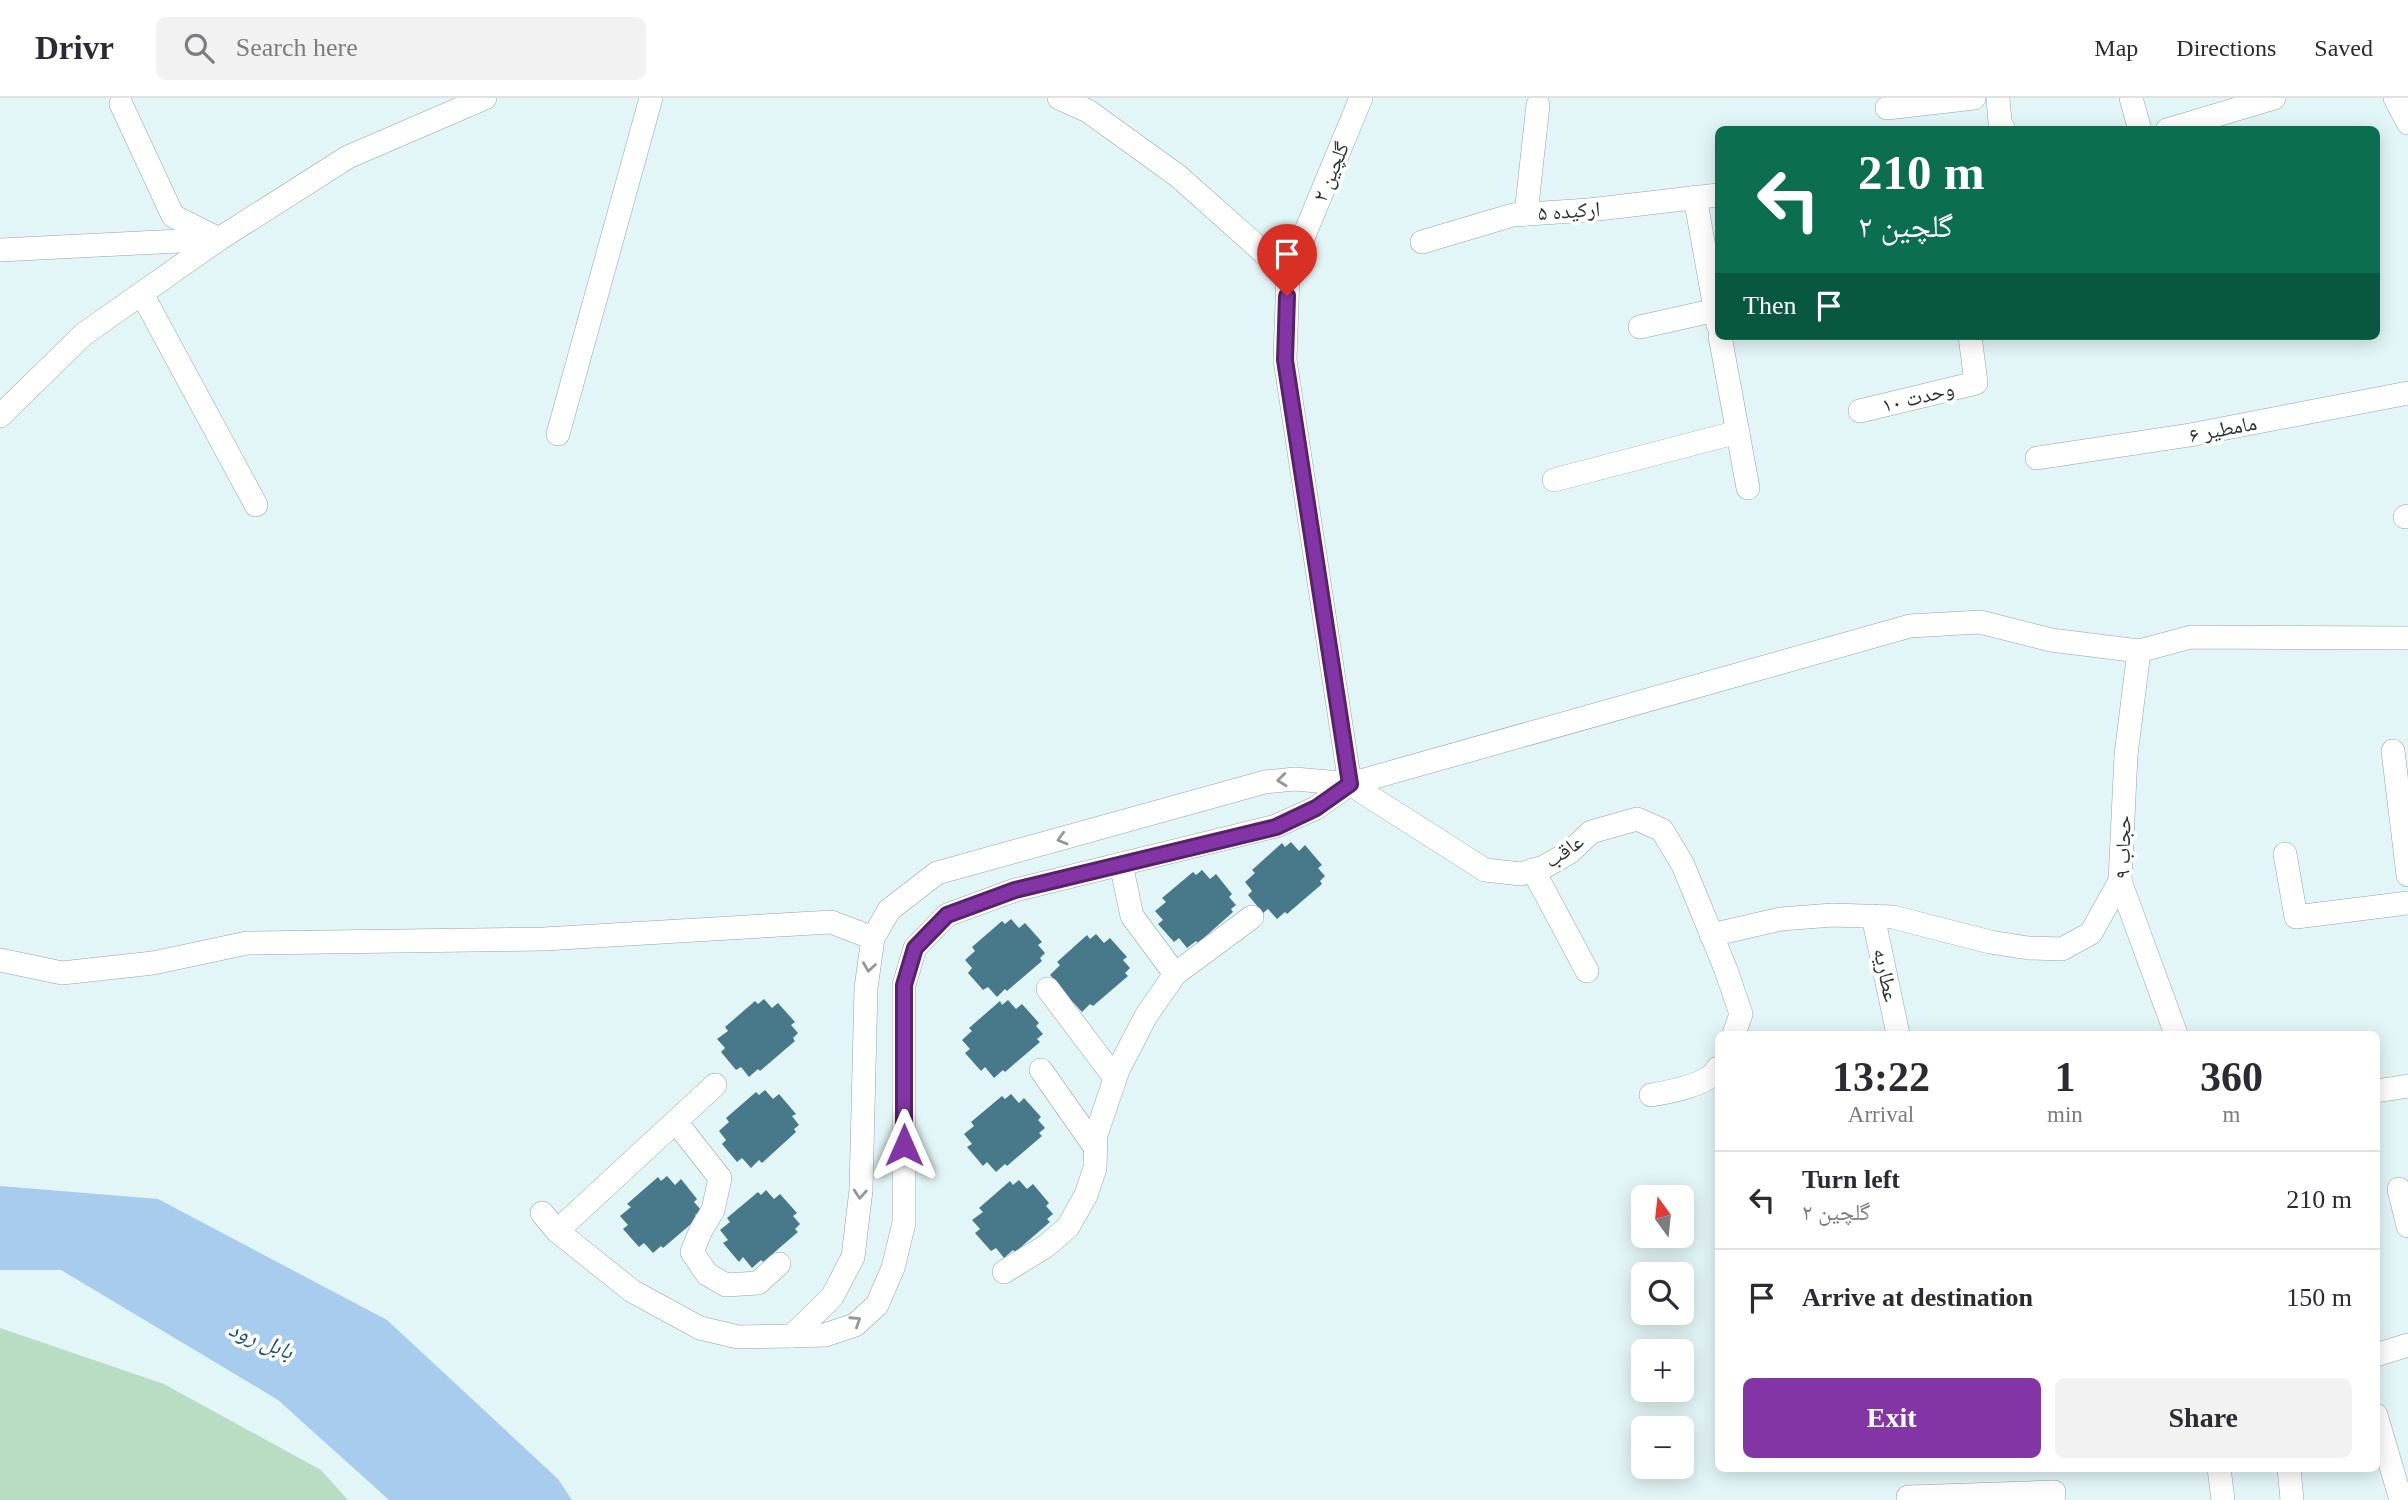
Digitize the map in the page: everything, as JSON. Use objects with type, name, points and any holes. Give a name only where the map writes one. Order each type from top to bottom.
[{"type":"street","points":[[0,416],[84,334],[219,239],[348,157],[485,98]]},
{"type":"street","points":[[558,434],[651,98]]},
{"type":"street","points":[[1059,98],[1088,111],[1178,176],[1288,274]]},
{"type":"street","name":"گلچین ۲","points":[[1350,784],[1285,360],[1288,274],[1361,98]]},
{"type":"street","points":[[1887,108],[1974,98]]},
{"type":"street","points":[[1998,98],[2002,126]]},
{"type":"street","points":[[2130,98],[2139,126]]},
{"type":"street","points":[[2180,126],[2274,98]]},
{"type":"street","points":[[2395,98],[2408,122]]},
{"type":"street","points":[[121,104],[173,216],[219,239]]},
{"type":"street","points":[[1526,214],[1538,106]]},
{"type":"street","name":"ارکیده ۵","points":[[1422,242],[1513,215],[1589,210],[1715,195]]},
{"type":"street","points":[[1695,197],[1715,307]]},
{"type":"street","points":[[0,250],[219,239]]},
{"type":"street","points":[[142,293],[256,505]]},
{"type":"street","points":[[1640,327],[1715,318]]},
{"type":"street","points":[[1721,340],[1748,488]]},
{"type":"street","name":"وحدت ۱۰","points":[[1860,411],[1976,383],[1971,340]]},
{"type":"street","name":"مامطیر ۶","points":[[2037,458],[2190,435],[2408,393]]},
{"type":"street","points":[[1554,480],[1738,432]]},
{"type":"street","points":[[542,1213],[557,1231],[632,1291],[700,1328],[738,1337],[825,1335],[855,1325],[877,1305],[893,1268],[904,1223],[904,985],[915,948],[947,915],[1015,890],[1276,827],[1316,808],[1350,784],[1910,626],[1980,622],[2051,640],[2139,651],[2191,637],[2408,638]]},
{"type":"street","name":"حجاب ۹","points":[[2139,651],[2126,755],[2119,881],[2175,1031]]},
{"type":"street","points":[[2393,751],[2408,875]]},
{"type":"street","points":[[792,1336],[832,1297],[853,1257],[861,1190],[866,988],[873,938],[889,910],[937,873],[1265,782],[1294,779],[1350,784]]},
{"type":"street","name":"عاقب","points":[[1350,784],[1485,870],[1521,874],[1544,867],[1570,852],[1591,832],[1637,820],[1662,830],[1683,865],[1726,970],[1741,1014],[1735,1031]]},
{"type":"street","points":[[1011,853],[1015,890]]},
{"type":"street","points":[[2285,854],[2295,917],[2408,903]]},
{"type":"street","points":[[1121,864],[1132,916],[1175,974]]},
{"type":"street","points":[[1533,870],[1587,971]]},
{"type":"street","points":[[1711,935],[1781,919],[1833,915],[1893,916],[1990,942],[2028,948],[2062,949],[2091,933],[2119,881]]},
{"type":"street","name":"عطاریه","points":[[1873,916],[1897,1031]]},
{"type":"street","points":[[1004,1272],[1045,1246],[1068,1227],[1086,1195],[1095,1168],[1096,1135],[1115,1077],[1146,1016],[1175,974],[1252,917]]},
{"type":"street","points":[[0,960],[62,973],[153,963],[247,943],[544,939],[831,922],[873,938]]},
{"type":"street","points":[[1048,989],[1115,1077]]},
{"type":"street","points":[[1041,1070],[1096,1147]]},
{"type":"street","points":[[1651,1095],[1679,1090],[1715,1074]]},
{"type":"street","points":[[557,1231],[715,1085]]},
{"type":"street","points":[[2380,1090],[2408,1086]]},
{"type":"street","points":[[676,1122],[720,1178],[713,1210],[692,1252],[707,1274],[726,1285],[758,1283],[779,1264]]},
{"type":"street","points":[[2399,1189],[2408,1226]]},
{"type":"street","points":[[2380,1354],[2408,1345]]},
{"type":"street","points":[[2380,1429],[2401,1500]]},
{"type":"street","points":[[2220,1472],[2223,1500]]},
{"type":"street","points":[[2289,1472],[2292,1500]]},
{"type":"street","points":[[1908,1497],[2054,1492],[2053,1500]]},
{"type":"green space","points":[[0,1328],[164,1384],[321,1470],[348,1500],[0,1500]]},
{"type":"water","name":"بابل رود","points":[[0,1186],[158,1199],[387,1320],[558,1479],[572,1500],[389,1500],[278,1400],[61,1270],[0,1270]]},
{"type":"building","points":[[1291,842],[1299,851],[1305,845],[1322,865],[1318,868],[1325,876],[1320,881],[1322,884],[1287,914],[1285,912],[1277,919],[1268,909],[1263,913],[1248,895],[1252,891],[1245,882],[1255,873],[1252,870],[1282,843],[1285,847]]},
{"type":"building","points":[[1202,870],[1210,879],[1216,874],[1232,894],[1229,897],[1236,905],[1231,909],[1233,912],[1198,943],[1196,941],[1187,948],[1179,938],[1174,942],[1158,924],[1163,920],[1155,911],[1166,902],[1162,898],[1193,872],[1196,875]]},
{"type":"building","points":[[1011,919],[1019,928],[1025,923],[1042,942],[1038,945],[1045,953],[1040,958],[1042,961],[997,997],[988,987],[983,990],[968,973],[972,968],[965,960],[975,951],[972,947],[1002,921],[1005,924]]},
{"type":"building","points":[[1096,934],[1104,943],[1110,938],[1127,957],[1123,960],[1130,968],[1125,973],[1128,976],[1082,1012],[1073,1002],[1068,1005],[1058,983],[1050,975],[1060,965],[1057,962],[1087,935],[1090,939]]},
{"type":"building","points":[[764,999],[772,1008],[778,1003],[795,1022],[791,1025],[798,1033],[793,1038],[795,1041],[749,1077],[741,1067],[736,1070],[721,1052],[725,1048],[717,1039],[728,1031],[725,1027],[755,1001],[758,1004]]},
{"type":"building","points":[[1008,1000],[1016,1009],[1022,1004],[1039,1023],[1036,1026],[1043,1034],[1037,1039],[1040,1042],[994,1078],[985,1067],[981,1071],[965,1053],[970,1049],[962,1040],[972,1031],[969,1028],[1000,1001],[1002,1005]]},
{"type":"building","points":[[765,1090],[773,1099],[779,1094],[796,1114],[792,1116],[799,1125],[794,1129],[796,1132],[762,1163],[759,1160],[751,1168],[742,1158],[737,1162],[722,1144],[726,1140],[719,1131],[729,1122],[726,1118],[756,1092],[759,1095]]},
{"type":"building","points":[[1011,1094],[1019,1103],[1024,1098],[1041,1117],[1038,1120],[1045,1128],[1039,1133],[1042,1136],[996,1172],[987,1162],[983,1166],[967,1147],[972,1144],[964,1134],[974,1126],[971,1122],[1002,1096],[1005,1099]]},
{"type":"building","points":[[667,1176],[675,1185],[681,1179],[697,1199],[694,1202],[701,1210],[695,1215],[698,1218],[663,1248],[661,1246],[653,1253],[644,1243],[639,1247],[623,1229],[628,1225],[620,1216],[631,1207],[627,1204],[658,1177],[661,1181]]},
{"type":"building","points":[[1019,1180],[1027,1189],[1033,1184],[1049,1203],[1046,1206],[1053,1214],[1047,1219],[1050,1222],[1004,1258],[996,1248],[991,1251],[975,1233],[980,1229],[972,1220],[983,1212],[979,1208],[1010,1181],[1013,1185]]},
{"type":"building","points":[[766,1190],[774,1199],[780,1194],[797,1213],[793,1216],[800,1224],[795,1229],[798,1232],[752,1268],[743,1257],[739,1262],[723,1243],[728,1240],[720,1230],[730,1222],[727,1218],[758,1192],[761,1195]]},
{"type":"route","points":[[904,1145],[904,985],[915,948],[947,915],[1015,890],[1276,827],[1316,808],[1350,784],[1285,360],[1287,296]]}]
